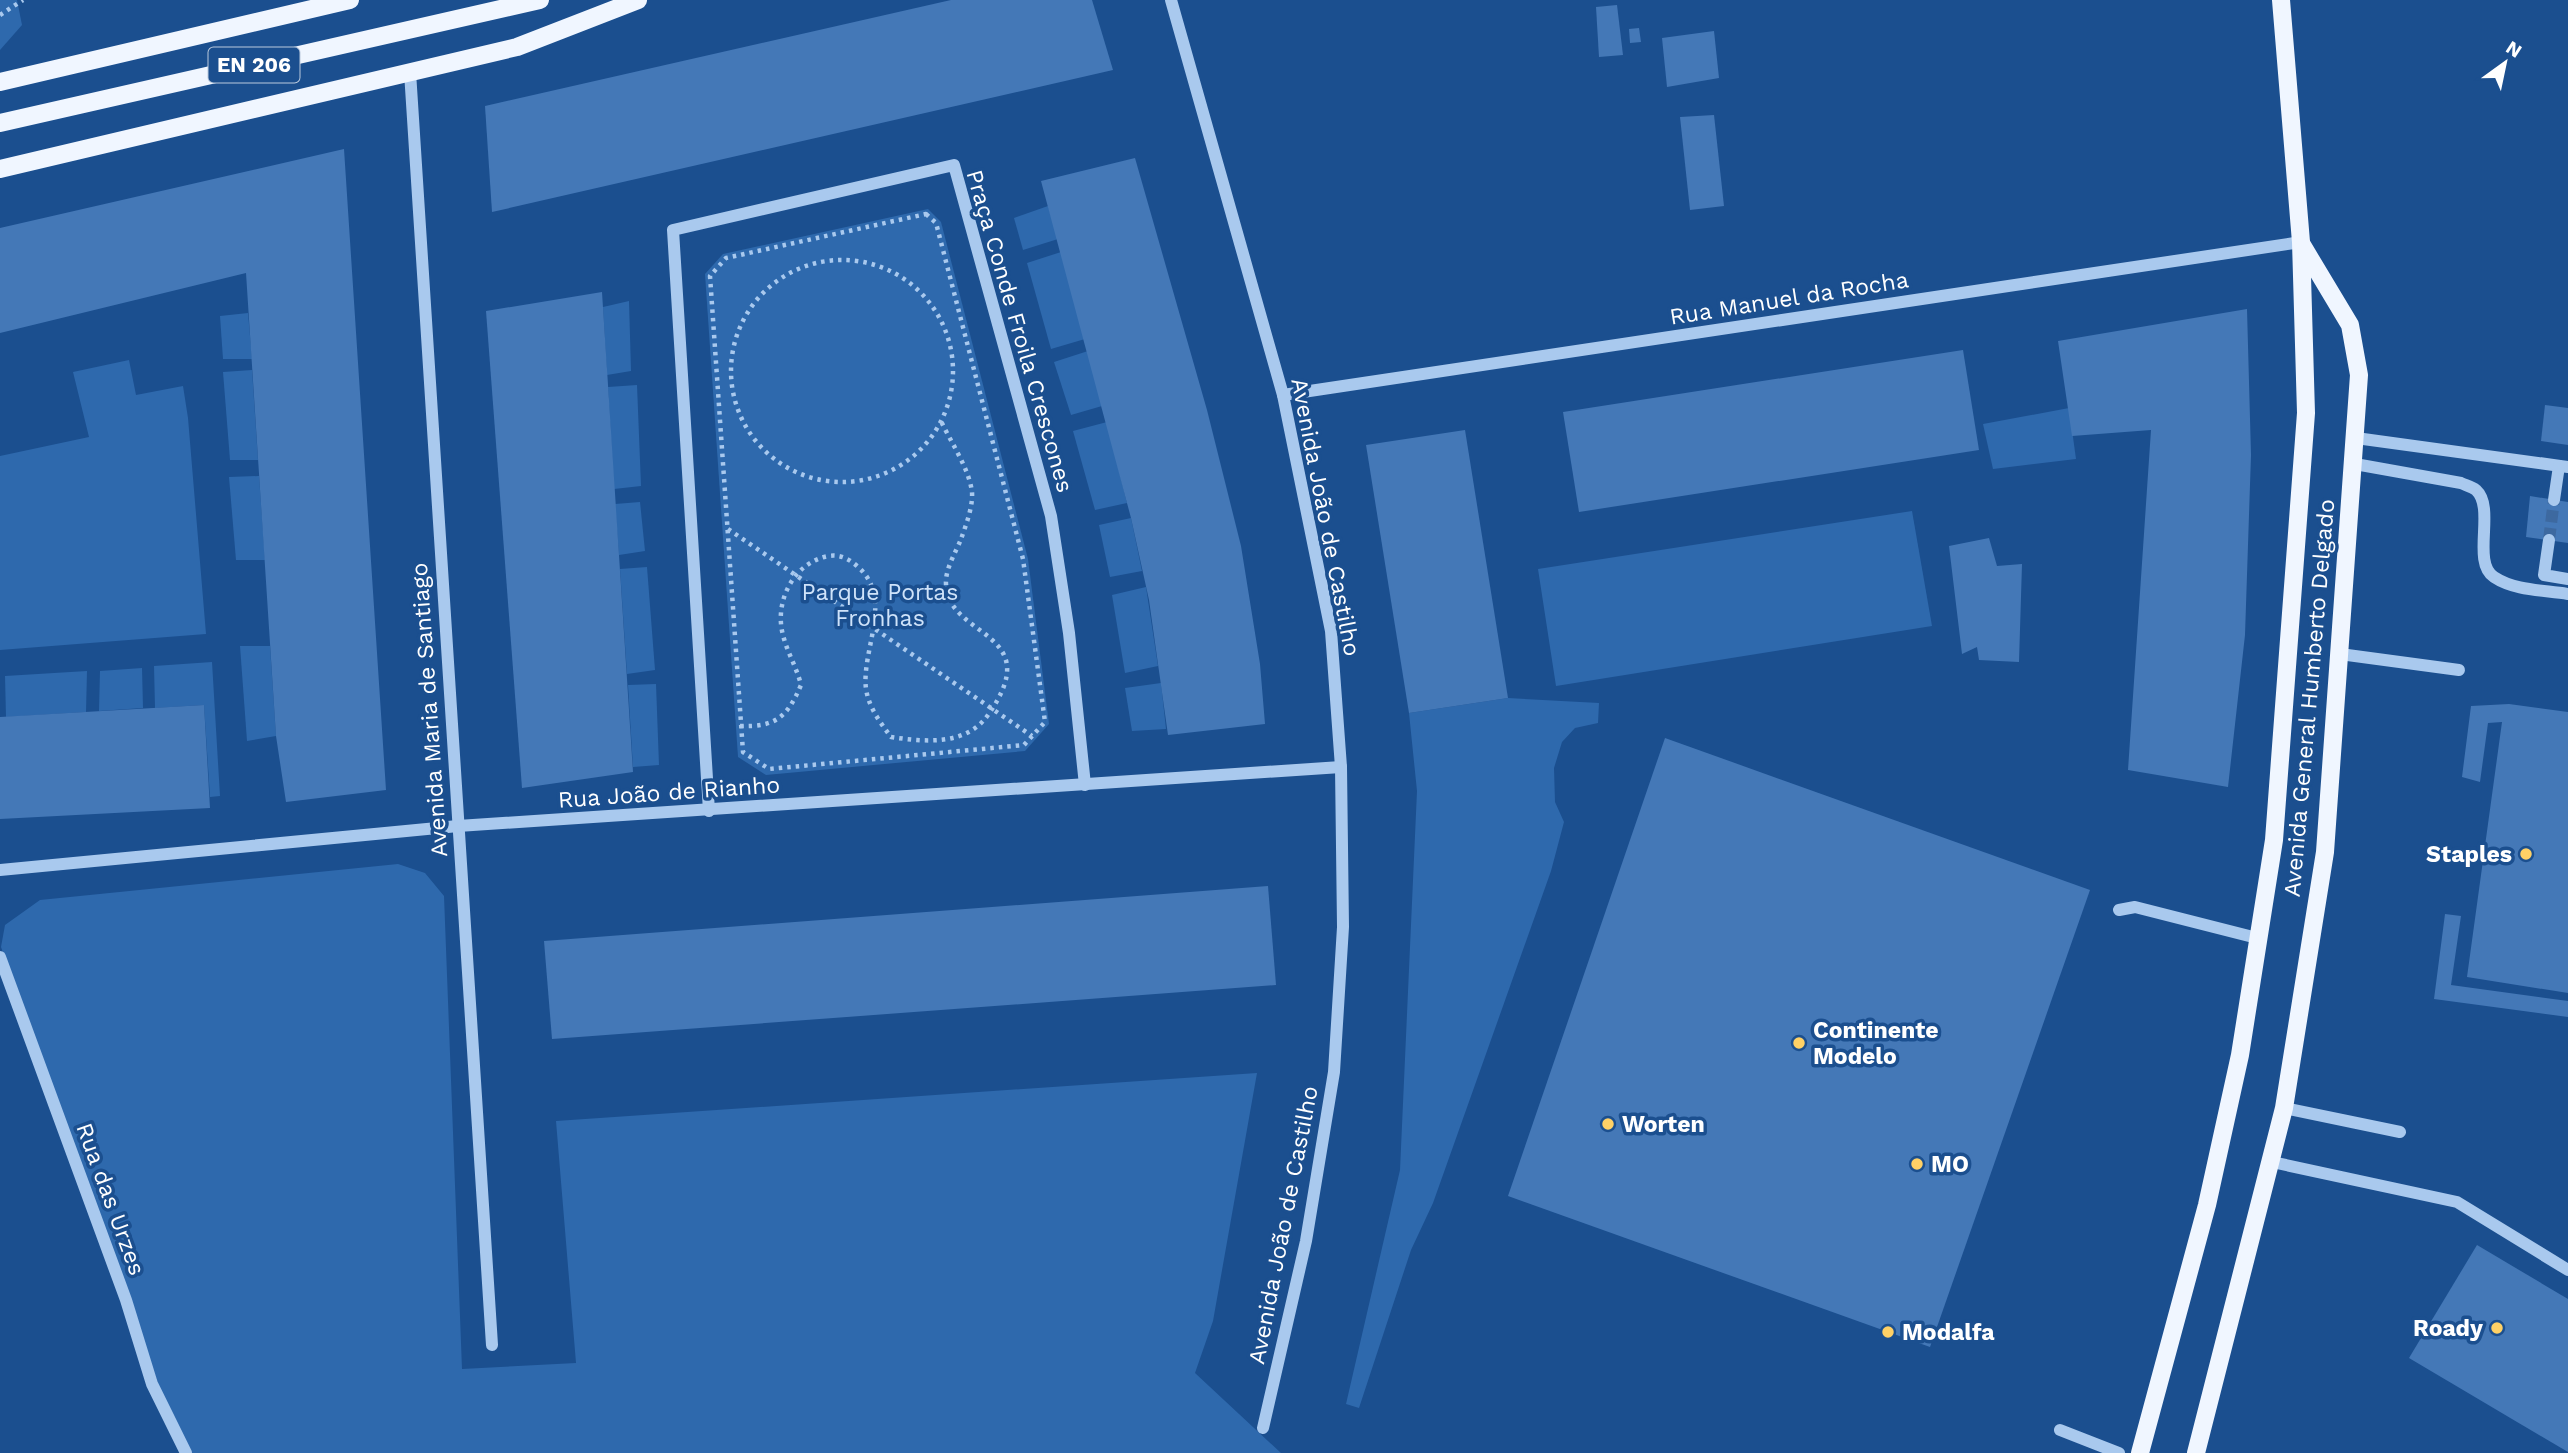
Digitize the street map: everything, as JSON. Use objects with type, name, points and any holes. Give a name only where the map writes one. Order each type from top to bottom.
[{"type":"main road","points":[[0,82],[350,0]]},
{"type":"main road","name":"EN 206","points":[[0,123],[540,0]]},
{"type":"main road","points":[[0,169],[517,47],[638,0]]},
{"type":"main road","name":"Avenida General Humberto Delgado","points":[[2140,1453],[2207,1205],[2240,1055],[2274,840],[2306,413],[2301,242],[2281,0]]},
{"type":"main road","name":"Avenida General Humberto Delgado","points":[[2196,1453],[2284,1108],[2325,852],[2355,464],[2359,375],[2350,325],[2301,242]]},
{"type":"street","name":"Avenida João de Castilho","points":[[1171,0],[1283,395],[1331,631],[1341,768],[1343,927],[1334,1072],[1306,1241],[1263,1427]]},
{"type":"street","name":"Avenida Maria de Santiago","points":[[410,72],[492,1345]]},
{"type":"street","name":"Praça Conde Froila Crescones","points":[[709,811],[673,230],[954,165],[1051,516],[1069,633],[1085,785]]},
{"type":"street","name":"Rua Manuel da Rocha","points":[[1283,395],[2301,242]]},
{"type":"street","points":[[2356,438],[2564,466],[2554,500]]},
{"type":"street","points":[[2355,464],[2461,483],[2476,490],[2483,502],[2485,561],[2491,576],[2510,585],[2568,594]]},
{"type":"street","points":[[2549,540],[2544,575],[2568,579]]},
{"type":"street","points":[[2340,654],[2459,670]]},
{"type":"street","name":"Rua João de Rianho","points":[[0,870],[458,826],[1341,768]]},
{"type":"street","points":[[2119,910],[2135,907],[2257,938]]},
{"type":"street","name":"Rua das Urzes","points":[[0,957],[125,1300],[152,1384],[186,1453]]},
{"type":"street","points":[[2284,1108],[2400,1132]]},
{"type":"street","points":[[2272,1162],[2457,1202],[2568,1270]]},
{"type":"street","points":[[2060,1430],[2119,1453]]},
{"type":"path","points":[[0,15],[23,0]]},
{"type":"path","points":[[926,214],[936,223],[1023,559],[1045,722],[1024,745],[769,769],[743,752],[740,726],[710,276],[726,258],[926,214]]},
{"type":"path","points":[[740,726],[763,726],[777,720],[793,705],[801,685],[782,634],[781,609],[787,586],[803,567],[829,555],[847,558],[865,573],[874,591],[874,629],[866,688],[875,715],[891,737],[912,740],[962,737],[974,732],[992,709],[1005,683],[1008,665],[992,639],[958,611],[950,600],[946,583],[970,512],[972,492],[940,419],[954,381],[953,362],[944,335],[929,308],[908,284],[875,263],[855,257],[822,260],[796,269],[775,282],[758,301],[733,343],[729,365],[749,432],[776,459],[812,480],[862,481],[887,474],[908,463],[926,444],[940,419]]},
{"type":"path","points":[[727,528],[1032,736]]},
{"type":"green space","points":[[0,0],[17,0],[22,25],[0,50]]},
{"type":"green space","points":[[1048,206],[1058,239],[1023,250],[1014,218]]},
{"type":"green space","name":"Parque Portas Fronhas","points":[[928,209],[941,222],[1028,559],[1049,724],[1025,751],[766,775],[738,757],[705,274],[723,254]]},
{"type":"green space","points":[[1061,252],[1085,339],[1051,349],[1027,263]]},
{"type":"green space","points":[[629,301],[631,371],[607,375],[603,307]]},
{"type":"green space","points":[[248,313],[252,359],[223,359],[220,316]]},
{"type":"green space","points":[[1088,351],[1102,406],[1071,415],[1054,362]]},
{"type":"green space","points":[[129,360],[136,395],[183,386],[206,634],[0,650],[0,456],[89,437],[73,372]]},
{"type":"green space","points":[[252,370],[258,460],[230,460],[223,372]]},
{"type":"green space","points":[[637,385],[641,486],[614,489],[608,387]]},
{"type":"green space","points":[[2069,408],[2076,459],[1993,469],[1983,424]]},
{"type":"green space","points":[[1107,422],[1127,503],[1095,510],[1073,431]]},
{"type":"green space","points":[[259,476],[265,560],[236,560],[229,477]]},
{"type":"green space","points":[[640,502],[645,551],[619,555],[615,504]]},
{"type":"green space","points":[[1912,511],[1932,626],[1556,686],[1538,569]]},
{"type":"green space","points":[[1131,518],[1142,571],[1110,577],[1099,525]]},
{"type":"green space","points":[[647,567],[655,670],[627,674],[620,569]]},
{"type":"green space","points":[[1146,587],[1158,666],[1125,673],[1112,595]]},
{"type":"green space","points":[[240,646],[270,646],[276,736],[247,741]]},
{"type":"green space","points":[[212,662],[220,796],[210,797],[204,705],[155,708],[154,666]]},
{"type":"green space","points":[[142,668],[143,708],[99,711],[100,671]]},
{"type":"green space","points":[[87,671],[86,712],[6,717],[5,676]]},
{"type":"green space","points":[[1161,683],[1166,729],[1132,731],[1125,688]]},
{"type":"green space","points":[[656,684],[659,765],[633,767],[628,685]]},
{"type":"green space","points":[[1508,698],[1599,703],[1598,723],[1575,728],[1562,742],[1554,768],[1555,802],[1564,822],[1551,871],[1433,1203],[1411,1250],[1359,1408],[1346,1404],[1400,1170],[1417,791],[1409,713]]},
{"type":"green space","points":[[398,864],[425,873],[444,896],[462,1369],[576,1363],[556,1121],[1257,1073],[1213,1321],[1195,1373],[1281,1453],[192,1453],[173,1425],[1,947],[5,925],[40,900]]},
{"type":"building","points":[[951,0],[1092,0],[1113,70],[492,212],[485,106]]},
{"type":"building","points":[[1617,5],[1623,55],[1599,57],[1596,7]]},
{"type":"building","points":[[1639,28],[1641,42],[1630,43],[1629,29]]},
{"type":"building","points":[[1714,31],[1719,78],[1667,87],[1662,38]]},
{"type":"building","points":[[1714,115],[1724,206],[1690,210],[1680,117]]},
{"type":"building","points":[[344,149],[386,790],[286,802],[276,736],[246,273],[0,333],[0,228]]},
{"type":"building","points":[[1135,158],[1207,410],[1241,546],[1260,664],[1265,724],[1168,735],[1149,600],[1131,518],[1041,181]]},
{"type":"building","points":[[602,292],[633,772],[522,788],[486,311]]},
{"type":"building","points":[[2247,309],[2251,455],[2245,635],[2228,787],[2128,770],[2151,430],[2072,436],[2058,341]]},
{"type":"building","points":[[1963,350],[1979,450],[1579,512],[1563,412]]},
{"type":"building","points":[[2545,405],[2568,408],[2568,445],[2541,441]]},
{"type":"building","points":[[1465,430],[1508,698],[1409,713],[1366,445]]},
{"type":"building","points":[[2530,496],[2568,502],[2568,543],[2526,537]]},
{"type":"building","points":[[1989,538],[1997,566],[2022,564],[2019,662],[1979,660],[1977,647],[1962,654],[1949,546]]},
{"type":"building","name":"Staples","points":[[2509,704],[2568,712],[2568,993],[2467,977],[2502,722],[2488,723],[2480,782],[2462,777],[2471,706]]},
{"type":"building","points":[[204,705],[210,808],[0,819],[0,717]]},
{"type":"building","name":"Continente Modelo","points":[[1665,738],[2090,890],[1930,1347],[1508,1196]]},
{"type":"building","points":[[1268,886],[1276,985],[552,1039],[544,941]]},
{"type":"building","points":[[2445,914],[2461,916],[2451,985],[2568,1001],[2568,1017],[2434,999]]},
{"type":"building","name":"Roady","points":[[2477,1245],[2568,1299],[2568,1452],[2409,1358]]},
{"type":"tunnel","points":[[2549,540],[2554,500]]},
{"type":"place","name":"Staples","points":[[2526,854]]},
{"type":"place","name":"Continente Modelo","points":[[1799,1043]]},
{"type":"place","name":"Worten","points":[[1608,1124]]},
{"type":"place","name":"MO","points":[[1917,1164]]},
{"type":"place","name":"Roady","points":[[2497,1328]]},
{"type":"place","name":"Modalfa","points":[[1888,1332]]}]
